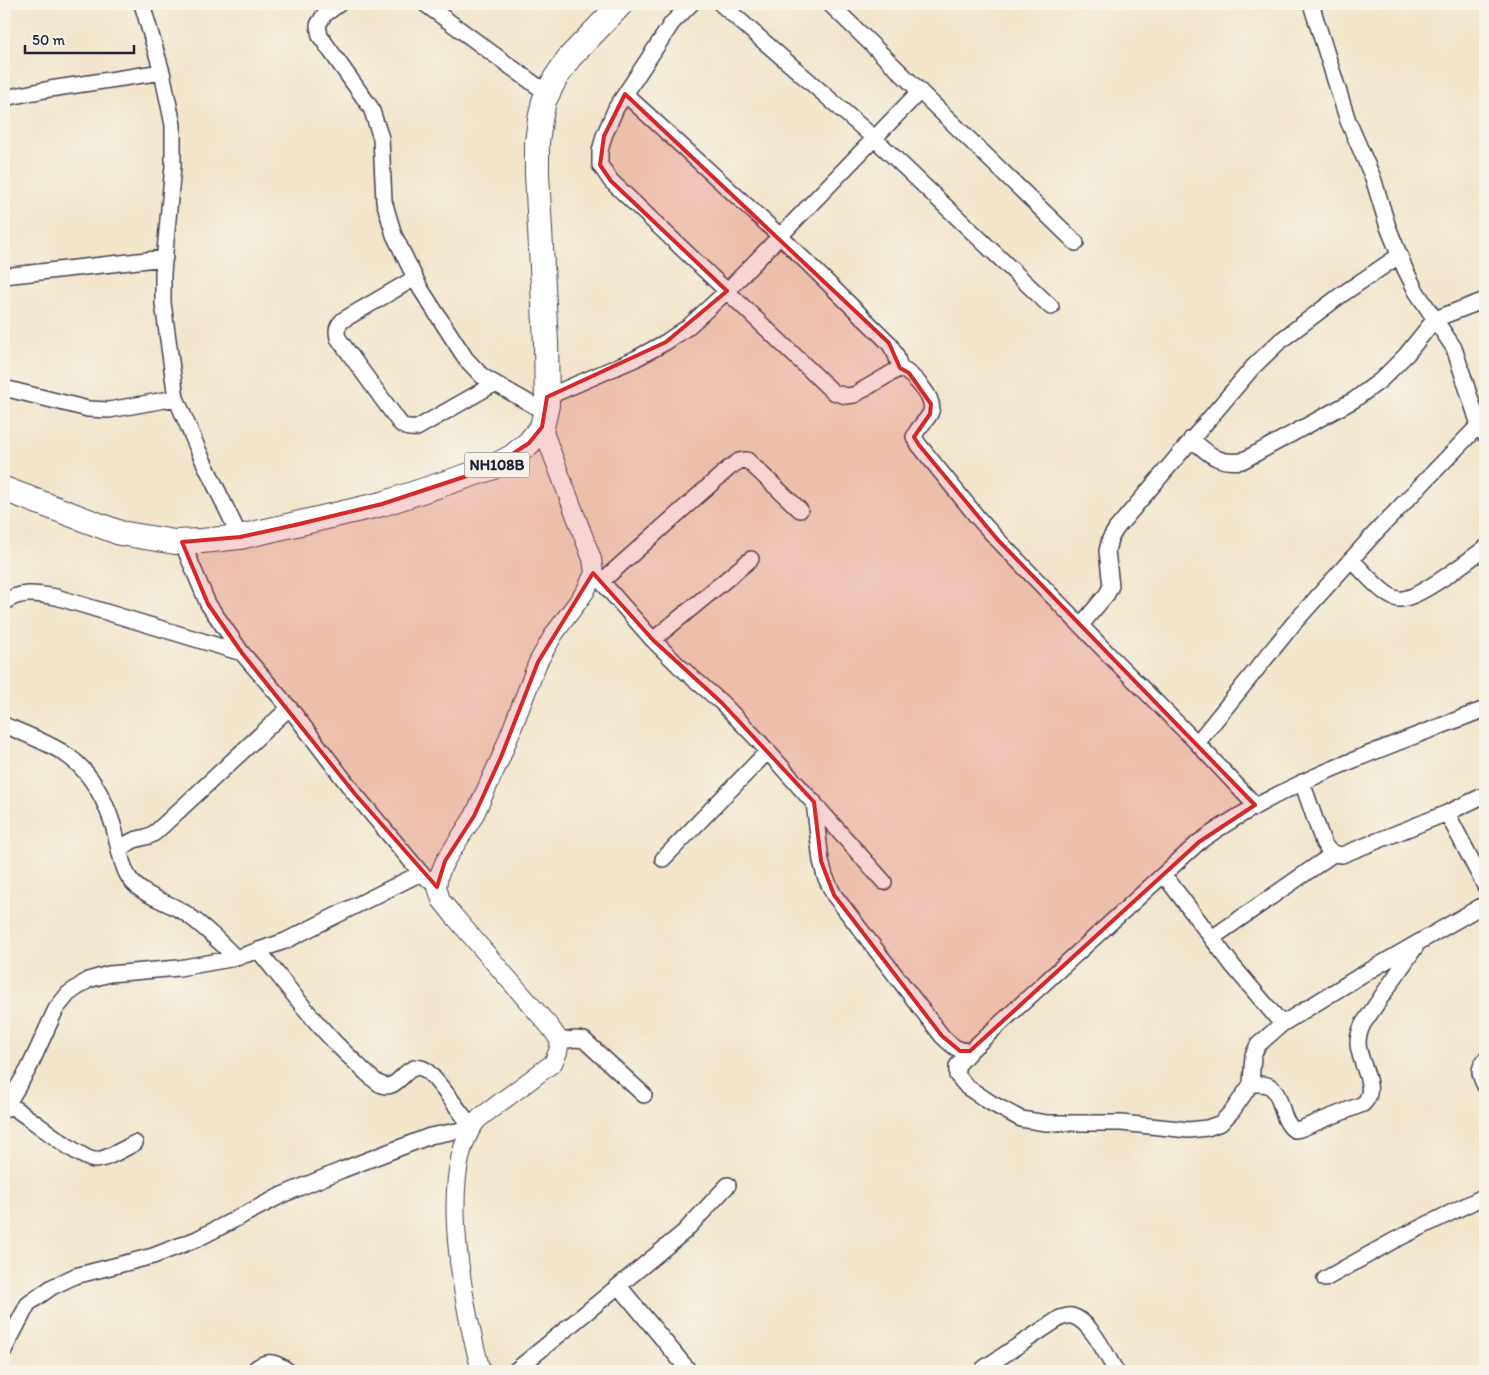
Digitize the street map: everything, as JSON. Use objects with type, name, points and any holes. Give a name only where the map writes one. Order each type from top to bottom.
[{"type":"highway","points":[[545,412],[546,342],[537,166],[537,142],[540,120],[555,79],[569,58],[621,4]]},
{"type":"highway","name":"NH108B","points":[[4,489],[120,533],[149,539],[182,542],[240,537],[382,504],[491,468],[512,457],[529,443],[545,412]]},
{"type":"street","points":[[142,4],[162,72],[173,125],[173,166],[163,303],[176,398],[200,454],[240,537]]},
{"type":"street","points":[[338,4],[324,15],[321,20],[318,26],[320,36],[371,108],[381,138],[384,201],[394,235],[420,288],[466,359],[482,376],[545,412],[597,577],[653,640],[679,666],[722,703],[768,751],[884,882]]},
{"type":"street","points":[[425,4],[548,94]]},
{"type":"street","points":[[692,4],[672,22],[616,108],[604,136],[600,151],[600,165],[611,181],[833,392],[846,396],[854,395],[900,368]]},
{"type":"street","points":[[721,4],[874,138],[1051,307]]},
{"type":"street","points":[[830,4],[1076,243]]},
{"type":"street","points":[[1197,743],[1294,623],[1351,559],[1482,430],[1454,348],[1416,291],[1388,227],[1373,178],[1348,121],[1311,4]]},
{"type":"street","points":[[4,98],[162,72]]},
{"type":"street","points":[[545,412],[666,342],[688,327],[727,291],[920,91]]},
{"type":"street","points":[[625,94],[780,236],[888,343],[896,355],[900,368],[909,373],[928,396],[931,404],[930,414],[919,426],[914,437],[919,445],[978,518],[1255,805]]},
{"type":"street","points":[[1081,625],[1107,594],[1111,586],[1107,551],[1110,539],[1116,529],[1252,367],[1280,341],[1341,295],[1400,255]]},
{"type":"street","points":[[4,276],[165,258]]},
{"type":"street","points":[[415,278],[343,320],[336,332],[338,338],[400,422],[403,426],[410,429],[417,428],[494,384]]},
{"type":"street","points":[[1192,439],[1216,459],[1228,463],[1242,461],[1354,400],[1381,380],[1406,355],[1435,319],[1485,300]]},
{"type":"street","points":[[4,388],[88,409],[109,410],[176,398]]},
{"type":"street","points":[[481,1371],[473,1343],[458,1257],[456,1204],[458,1168],[464,1140],[476,1122],[553,1063],[560,1041],[441,900],[437,888],[439,875],[445,861],[474,816],[501,757],[538,662],[554,634],[597,577],[739,461],[748,460],[800,510]]},
{"type":"street","points":[[182,542],[208,604],[242,653],[289,708],[355,794],[421,873],[437,888]]},
{"type":"street","points":[[1351,559],[1386,593],[1398,600],[1407,599],[1420,593],[1485,548]]},
{"type":"street","points":[[653,640],[751,559]]},
{"type":"street","points":[[4,603],[9,598],[29,593],[56,597],[242,653]]},
{"type":"street","points":[[119,850],[137,839],[147,838],[157,831],[289,708]]},
{"type":"street","points":[[1485,709],[1302,782],[1255,805],[1199,842],[970,1050],[957,1066],[957,1075],[967,1087],[991,1103],[1021,1119],[1046,1123],[1122,1123],[1189,1130],[1207,1128],[1221,1123],[1233,1110],[1251,1084],[1253,1055],[1258,1045],[1282,1024],[1360,976],[1485,904]]},
{"type":"street","points":[[4,725],[64,753],[86,774],[101,794],[112,822],[128,876],[141,890],[195,920],[236,958]]},
{"type":"street","points":[[663,859],[768,751]]},
{"type":"street","points":[[1302,782],[1323,842],[1333,854],[1342,855],[1447,813],[1485,795]]},
{"type":"street","points":[[814,802],[821,861],[825,876],[834,895],[942,1036],[950,1045],[960,1051],[970,1050]]},
{"type":"street","points":[[1447,813],[1485,886]]},
{"type":"street","points":[[1212,938],[1333,854]]},
{"type":"street","points":[[135,1143],[102,1159],[94,1160],[5,1105],[29,1068],[56,1009],[68,994],[88,980],[110,974],[180,968],[236,958],[285,941],[421,873]]},
{"type":"street","points":[[1164,875],[1282,1024]]},
{"type":"street","points":[[1251,1084],[1271,1087],[1275,1091],[1287,1122],[1294,1130],[1300,1130],[1363,1104],[1370,1095],[1370,1088],[1358,1045],[1359,1034],[1363,1024],[1418,943]]},
{"type":"street","points":[[258,950],[310,1015],[342,1051],[376,1082],[385,1086],[391,1086],[406,1072],[416,1068],[424,1069],[472,1128]]},
{"type":"street","points":[[560,1041],[584,1040],[644,1095]]},
{"type":"street","points":[[1485,1060],[1479,1068],[1485,1086]]},
{"type":"street","points":[[4,1350],[28,1304],[52,1287],[75,1276],[153,1256],[197,1239],[282,1195],[342,1170],[430,1136],[472,1128]]},
{"type":"street","points":[[515,1371],[684,1232],[728,1185]]},
{"type":"street","points":[[1325,1279],[1485,1196]]},
{"type":"street","points":[[619,1286],[689,1371]]},
{"type":"street","points":[[984,1368],[1066,1316],[1072,1316],[1089,1328],[1116,1371]]},
{"type":"street","points":[[253,1371],[259,1365],[270,1362],[288,1371]]},
{"type":"highlighted area","points":[[625,94],[889,343],[900,368],[909,373],[931,404],[930,414],[914,437],[919,445],[997,539],[1255,805],[1199,842],[970,1051],[960,1051],[942,1036],[834,895],[821,861],[814,802],[722,703],[653,640],[593,573],[538,662],[501,757],[474,816],[445,861],[437,887],[355,794],[242,653],[208,604],[182,542],[240,537],[295,525],[382,504],[491,468],[529,443],[542,427],[547,397],[666,342],[727,291],[611,181],[600,165],[604,136]]}]
